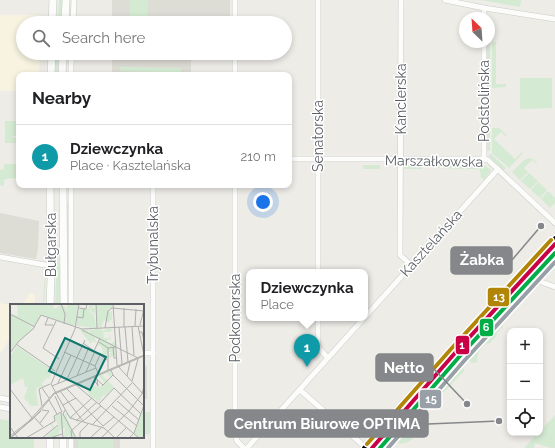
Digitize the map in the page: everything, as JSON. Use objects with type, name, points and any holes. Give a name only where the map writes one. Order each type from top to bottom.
[{"type":"street","points":[[52,16],[53,0]]},
{"type":"street","points":[[65,16],[66,0]]},
{"type":"street","points":[[73,16],[74,0]]},
{"type":"street","points":[[235,0],[235,16]]},
{"type":"street","name":"Senatorska","points":[[318,0],[318,269]]},
{"type":"street","name":"Kanclerska","points":[[401,0],[400,255],[411,265]]},
{"type":"street","points":[[445,0],[555,20]]},
{"type":"street","name":"Podstolińska","points":[[484,48],[484,159]]},
{"type":"street","points":[[51,72],[52,60]]},
{"type":"street","points":[[62,72],[63,60]]},
{"type":"street","points":[[71,60],[71,72]]},
{"type":"street","points":[[235,60],[235,72]]},
{"type":"street","name":"Marszałkowska","points":[[292,159],[484,159],[488,160],[498,169],[555,223]]},
{"type":"street","name":"Kasztelańska","points":[[368,313],[498,169]]},
{"type":"street","name":"Bułgarska","points":[[50,188],[50,304]]},
{"type":"street","name":"Bułgarska","points":[[62,188],[64,304]]},
{"type":"street","name":"Bułgarska","points":[[71,188],[71,304]]},
{"type":"street","name":"Trybunalska","points":[[153,188],[153,448]]},
{"type":"street","name":"Podkomorska","points":[[235,188],[235,434],[237,441],[246,448]]},
{"type":"street","name":"Bułgarska","points":[[63,199],[71,199]]},
{"type":"street","points":[[300,390],[364,448],[444,358],[555,238]]},
{"type":"street","points":[[382,448],[555,256]]},
{"type":"street","points":[[537,257],[546,265]]},
{"type":"street","points":[[0,258],[51,266]]},
{"type":"street","points":[[533,279],[555,287]]},
{"type":"street","points":[[318,321],[318,347],[328,358]]},
{"type":"street","name":"Kasztelańska","points":[[246,448],[300,390],[360,321]]},
{"type":"street","points":[[144,353],[153,353]]},
{"type":"street","points":[[0,398],[10,400]]},
{"type":"street","points":[[0,407],[10,409]]},
{"type":"shaded area","points":[[112,0],[230,0],[230,16],[112,16]]},
{"type":"shaded area","points":[[0,15],[40,15],[16,16],[16,60],[40,60],[39,72],[16,72],[16,91],[0,91]]},
{"type":"shaded area","points":[[112,60],[191,60],[191,72],[112,72]]},
{"type":"shaded area","points":[[0,213],[39,221],[36,259],[0,253]]},
{"type":"shaded area","points":[[30,293],[35,294],[35,304],[23,304]]},
{"type":"shaded area","points":[[0,303],[10,305],[10,341],[8,341],[0,354]]},
{"type":"shaded area","points":[[144,364],[147,366],[147,399],[144,399]]},
{"type":"shaded area","points":[[74,438],[120,438],[120,448],[74,448]]},
{"type":"green space","points":[[59,0],[62,0],[61,16],[58,16]]},
{"type":"green space","points":[[130,0],[148,0],[147,16],[130,16]]},
{"type":"green space","points":[[481,0],[521,0],[520,7]]},
{"type":"green space","points":[[496,42],[496,84],[506,84],[506,87],[492,88],[492,48],[495,48]]},
{"type":"green space","points":[[487,48],[490,48],[490,125],[487,125]]},
{"type":"green space","points":[[56,60],[59,60],[58,72],[55,72]]},
{"type":"green space","points":[[120,67],[181,68],[181,72],[120,71]]},
{"type":"green space","points":[[520,78],[552,78],[552,108],[520,109]]},
{"type":"green space","points":[[5,121],[16,121],[16,136],[12,137],[16,138],[16,143],[5,143]]},
{"type":"green space","points":[[487,128],[490,128],[490,151],[487,151]]},
{"type":"green space","points":[[492,128],[499,128],[507,135],[506,136],[501,132],[494,139],[515,159],[522,152],[523,153],[509,168],[492,153]]},
{"type":"green space","points":[[491,154],[506,168],[503,170],[488,155]]},
{"type":"green space","points":[[529,158],[533,159],[537,164],[532,160],[524,168],[528,172],[520,180],[512,172],[524,160]]},
{"type":"green space","points":[[4,164],[16,164],[16,178],[5,179],[4,186],[0,185],[0,170],[4,169]]},
{"type":"green space","points":[[363,165],[380,165],[380,169],[363,169]]},
{"type":"green space","points":[[404,165],[422,165],[422,169],[404,169]]},
{"type":"green space","points":[[438,165],[464,165],[464,169],[438,168]]},
{"type":"green space","points":[[466,165],[484,165],[491,170],[484,180],[481,178],[480,169],[466,169]]},
{"type":"green space","points":[[529,173],[538,181],[530,189],[521,181]]},
{"type":"green space","points":[[538,182],[547,190],[540,198],[531,190]]},
{"type":"green space","points":[[548,191],[555,198],[555,203],[550,208],[541,199]]},
{"type":"green space","points":[[67,202],[68,203],[68,304]]},
{"type":"green space","points":[[57,255],[58,255],[61,304],[55,304]]},
{"type":"green space","points":[[45,269],[46,273],[43,304]]},
{"type":"green space","points":[[503,325],[503,329],[501,328],[490,343],[486,344],[480,350],[477,362],[474,363],[469,361]]},
{"type":"green space","points":[[462,368],[465,370],[434,404],[432,402]]},
{"type":"green space","points":[[144,412],[150,412],[150,434],[144,434]]},
{"type":"green space","points":[[555,415],[555,448],[535,443],[534,448],[524,448],[535,436],[543,436],[543,428]]},
{"type":"green space","points":[[0,419],[10,421],[10,438],[34,438],[34,448],[0,448]]},
{"type":"green space","points":[[417,419],[418,430],[414,438],[406,443],[397,443]]},
{"type":"green space","points":[[78,438],[113,438],[113,448],[78,448]]},
{"type":"transit line","points":[[364,448],[444,358],[555,238]]},
{"type":"transit line","name":"13","points":[[367,444],[451,349],[551,240]]},
{"type":"transit line","name":"1","points":[[372,448],[455,353],[555,244]]},
{"type":"transit line","points":[[372,448],[448,362],[555,247]]},
{"type":"transit line","name":"6","points":[[380,448],[459,357],[555,253]]},
{"type":"transit line","name":"15","points":[[388,448],[464,361],[555,262]]},
{"type":"place","name":"Żabka","points":[[541,226]]},
{"type":"place","name":"Dziewczynka","points":[[307,367]]},
{"type":"place","name":"Netto","points":[[467,404]]},
{"type":"place","name":"Centrum Biurowe OPTIMA","points":[[499,421]]}]
